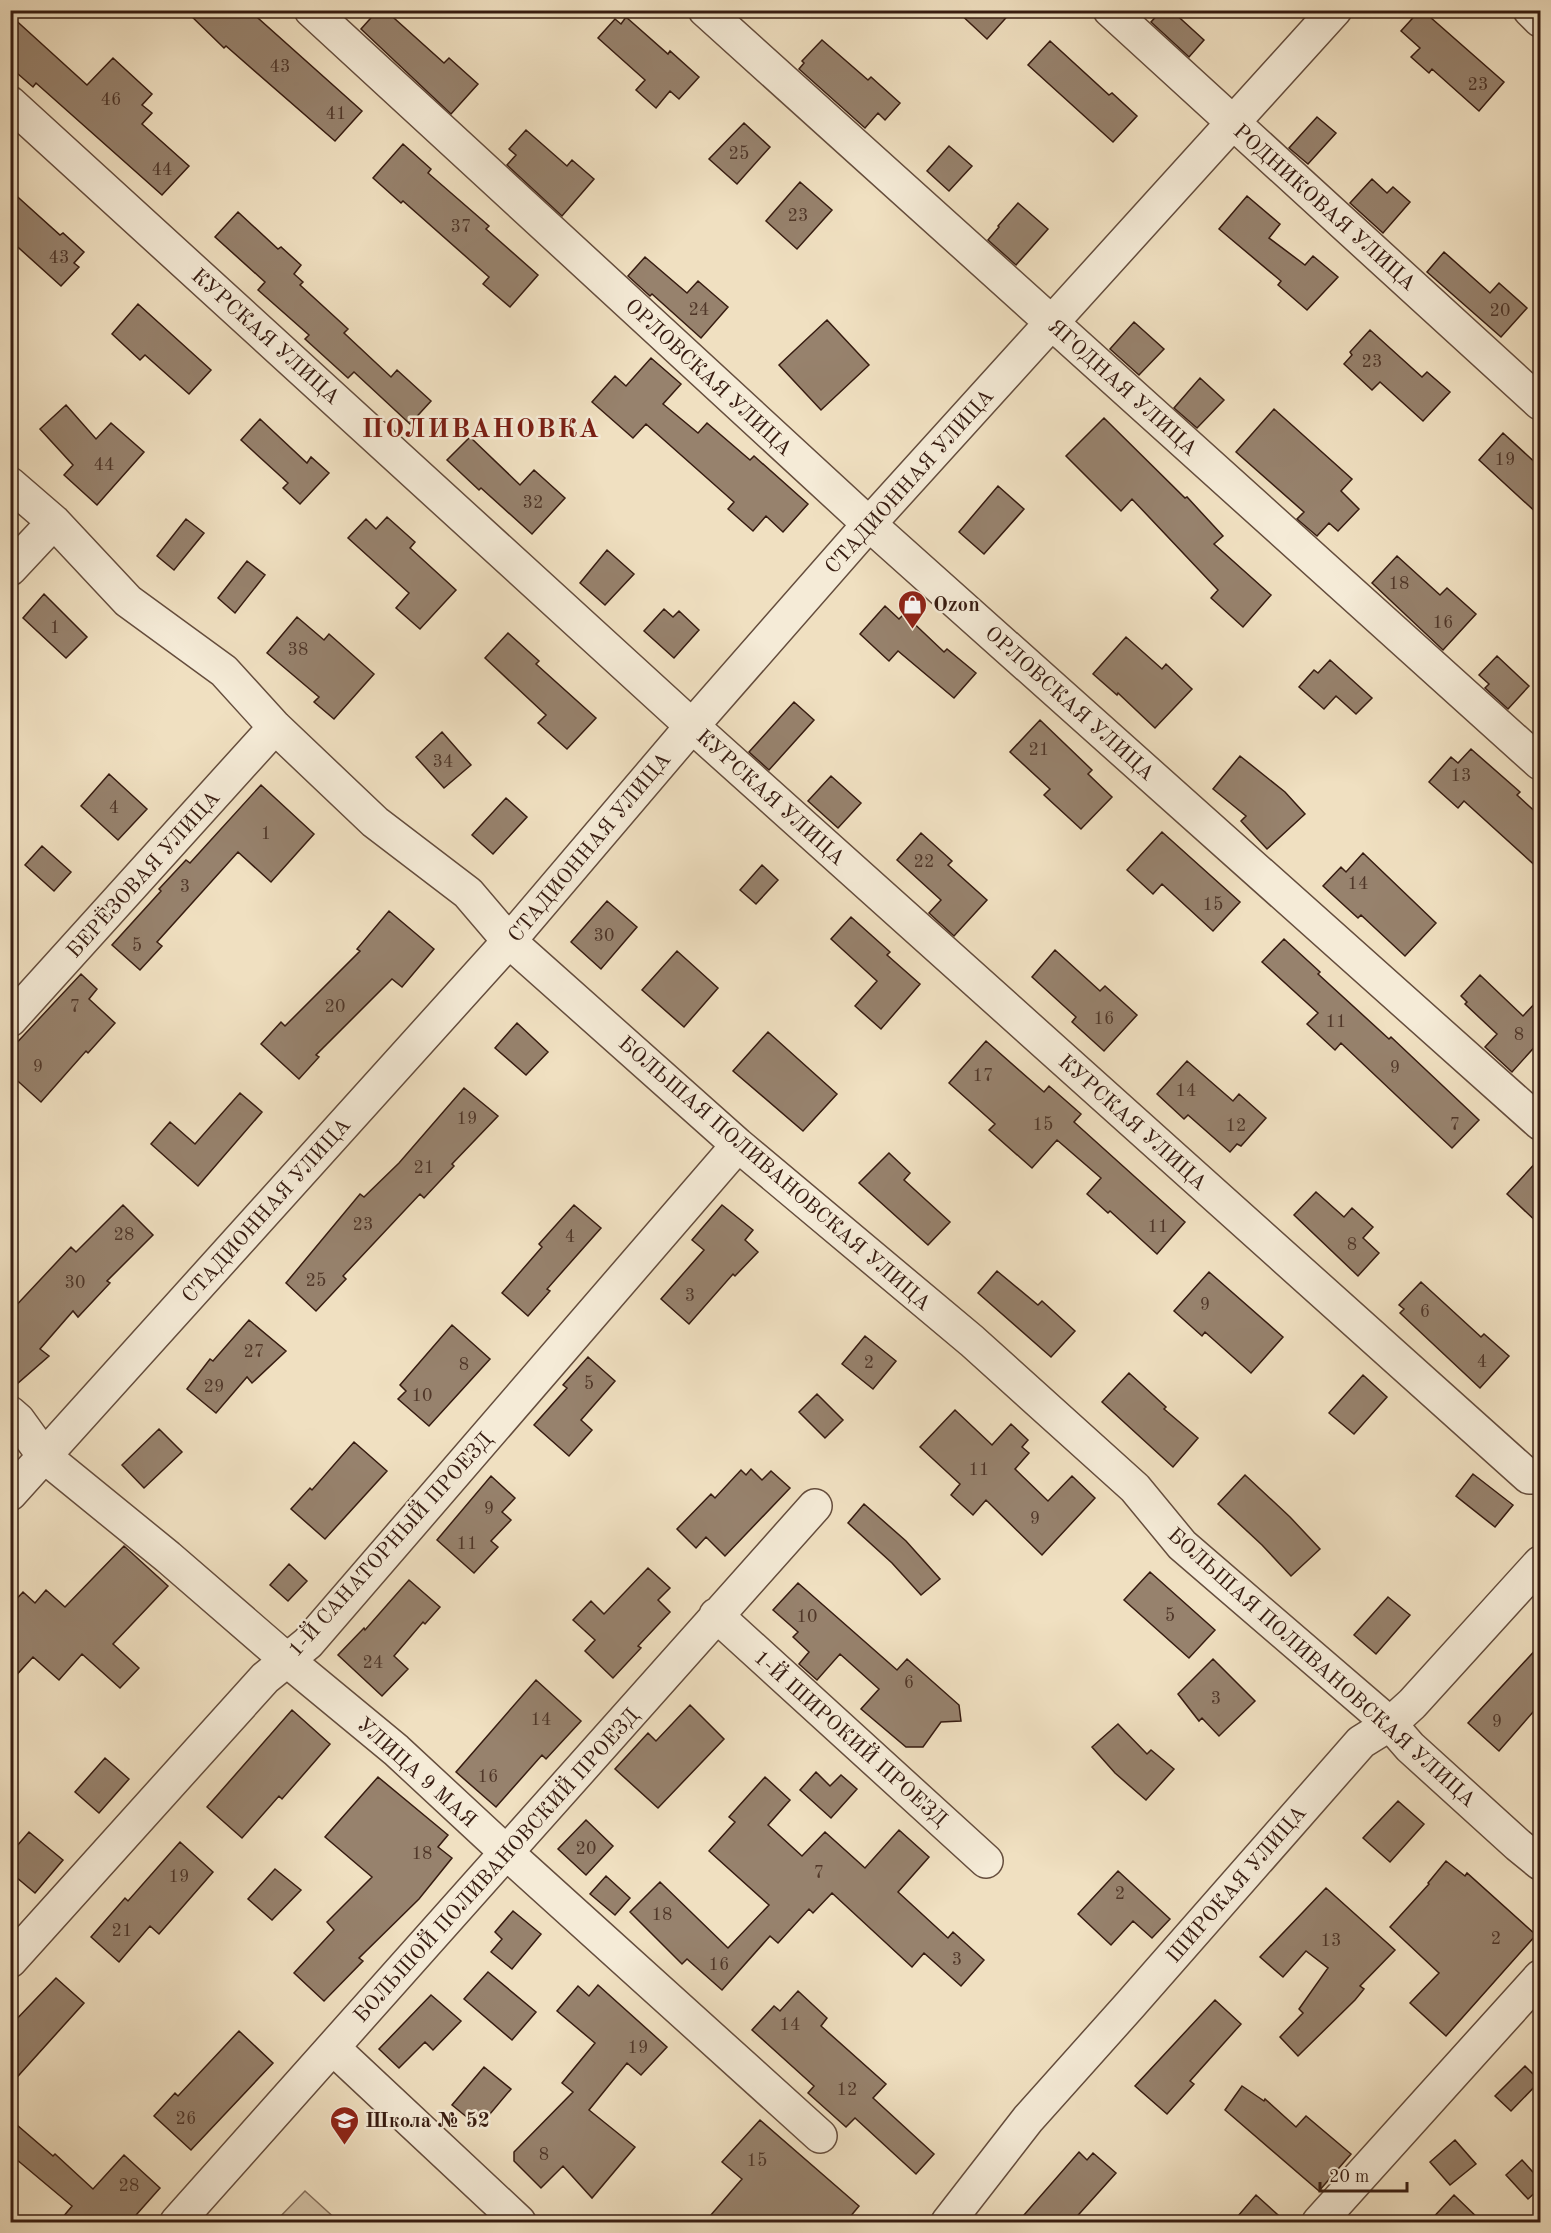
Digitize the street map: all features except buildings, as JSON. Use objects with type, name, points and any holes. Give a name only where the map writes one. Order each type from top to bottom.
[{"type":"street","name":"ОРЛОВСКАЯ УЛИЦА","points":[[311,10],[869,524],[1540,1123]]},
{"type":"street","name":"ЯГОДНАЯ УЛИЦА","points":[[705,10],[1540,763]]},
{"type":"street","name":"РОДНИКОВАЯ УЛИЦА","points":[[1110,10],[1540,403]]},
{"type":"street","name":"СТАДИОННАЯ УЛИЦА","points":[[10,1494],[509,941],[692,726],[869,524],[1335,10]]},
{"type":"street","points":[[1530,10],[1540,20]]},
{"type":"street","name":"КУРСКАЯ УЛИЦА","points":[[10,103],[692,726],[1528,1477],[1540,1478]]},
{"type":"street","name":"БОЛЬШАЯ ПОЛИВАНОВСКАЯ УЛИЦА","points":[[10,484],[54,522],[128,601],[224,671],[275,727],[375,822],[468,893],[509,941],[738,1145],[989,1357],[1135,1488],[1182,1545],[1390,1724],[1410,1747],[1540,1863]]},
{"type":"street","points":[[10,569],[54,522]]},
{"type":"street","name":"БЕРЁЗОВАЯ УЛИЦА","points":[[10,1020],[275,727]]},
{"type":"street","name":"1-Й САНАТОРНЫЙ ПРОЕЗД","points":[[10,1961],[265,1678],[308,1643],[738,1145]]},
{"type":"street","name":"УЛИЦА 9 МАЯ","points":[[10,1413],[18,1420],[44,1456],[168,1557],[396,1750],[820,2136]]},
{"type":"street","name":"БОЛЬШОЙ ПОЛИВАНОВСКИЙ ПРОЕЗД","points":[[177,2223],[815,1506]]},
{"type":"street","name":"ШИРОКАЯ УЛИЦА","points":[[948,2223],[1028,2119],[1361,1742],[1390,1724],[1412,1704],[1540,1563]]},
{"type":"street","name":"1-Й ШИРОКИЙ ПРОЕЗД","points":[[716,1616],[986,1861]]},
{"type":"street","points":[[1319,2223],[1540,1977]]},
{"type":"street","points":[[333,2048],[519,2223]]},
{"type":"shaded area","points":[[305,2191],[339,2222],[275,2222]]},
{"type":"place","name":"Ozon","points":[[912,630]]},
{"type":"place","name":"Школа № 52","points":[[344,2146]]},
{"type":"district","name":"ПОЛИВАНОВКА","points":[[481,428]]}]
